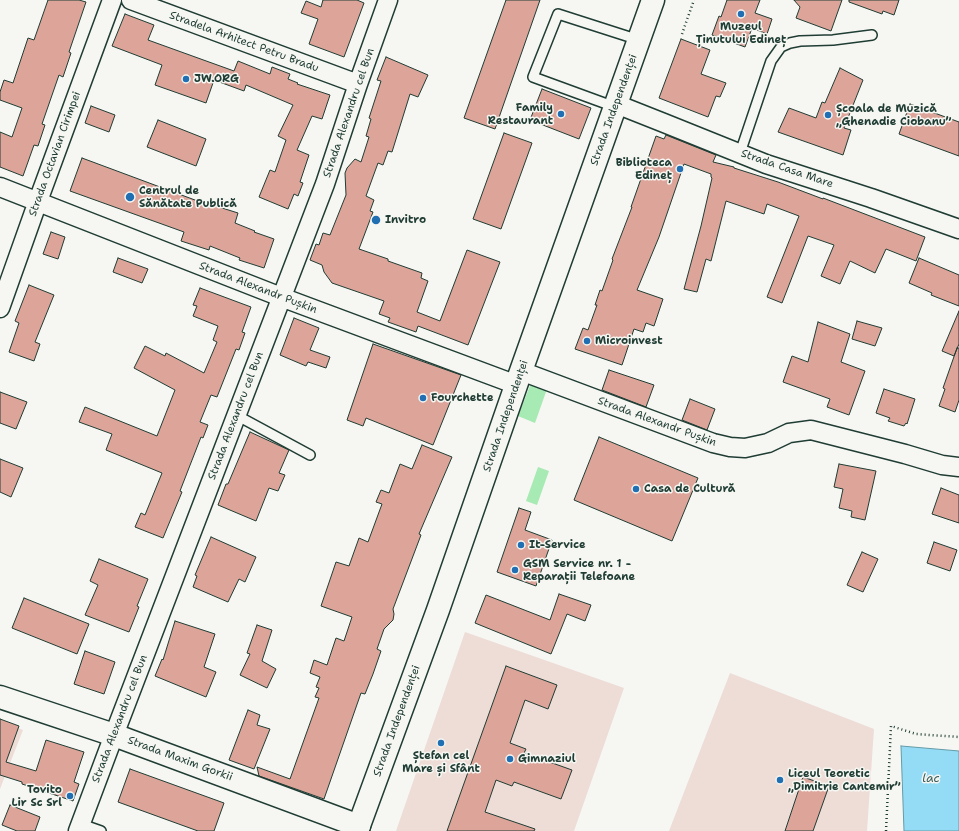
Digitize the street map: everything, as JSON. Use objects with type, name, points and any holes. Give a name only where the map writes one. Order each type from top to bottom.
[{"type":"main road","name":"Strada Independenței","points":[[358,828],[438,610],[653,0]]},
{"type":"main road","name":"Strada Maxim Gorkii","points":[[0,697],[114,735],[358,828]]},
{"type":"street","name":"Strada Octavian Cirimpei","points":[[0,308],[112,0]]},
{"type":"street","name":"Stradela Arhitect Petru Bradu","points":[[131,0],[358,84]]},
{"type":"street","name":"Strada Alexandru cel Bun","points":[[80,828],[324,184],[388,0]]},
{"type":"street","name":"Strada Casa Mare","points":[[615,106],[766,164],[959,229]]},
{"type":"street","name":"Strada Alexandr Pușkin","points":[[0,187],[281,297],[713,443],[730,447],[745,448],[768,443],[789,433],[811,430],[942,465],[959,467]]},
{"type":"lane","points":[[615,106],[533,77],[558,14],[639,40]]},
{"type":"lane","points":[[740,153],[771,61],[781,47],[800,41],[833,40],[872,35]]},
{"type":"lane","points":[[236,415],[310,455]]},
{"type":"lane","points":[[80,828],[101,831]]},
{"type":"path","points":[[682,34],[694,0]]},
{"type":"path","points":[[886,831],[891,726],[916,734],[959,737]]},
{"type":"shaded area","name":"Gimnaziul","points":[[465,632],[624,688],[574,831],[396,831]]},
{"type":"shaded area","name":"Liceul Teoretic „Dimitrie Cantemir”","points":[[730,673],[874,729],[867,831],[669,831]]},
{"type":"shaded area","points":[[0,721],[23,730],[0,789]]},
{"type":"green space","points":[[531,383],[547,389],[535,423],[518,416]]},
{"type":"green space","points":[[538,467],[549,471],[537,505],[526,501]]},
{"type":"water","name":"lac","points":[[901,746],[959,751],[959,831],[904,831]]},
{"type":"building","points":[[48,0],[79,0],[86,2],[69,52],[71,53],[63,77],[59,75],[42,124],[45,125],[38,146],[34,145],[23,176],[0,167],[0,132],[12,137],[22,108],[0,100],[0,92],[4,80],[13,83],[28,38],[34,40]]},
{"type":"building","points":[[323,0],[357,0],[364,3],[344,57],[309,44],[318,19],[301,13],[306,1],[321,7]]},
{"type":"building","points":[[506,0],[540,0],[495,129],[464,118]]},
{"type":"building","points":[[727,0],[760,0],[755,13],[772,19],[767,34],[752,28],[745,47],[712,35]]},
{"type":"building","points":[[794,0],[842,0],[831,31],[796,18],[800,7]]},
{"type":"building","points":[[849,0],[899,0],[894,15],[883,11],[882,14],[849,2]]},
{"type":"building","points":[[125,14],[154,25],[148,40],[234,71],[238,61],[270,74],[272,67],[290,74],[288,79],[298,83],[297,84],[330,95],[322,119],[312,116],[297,150],[309,155],[300,182],[303,183],[298,196],[294,194],[288,209],[259,197],[270,170],[275,172],[286,140],[278,136],[293,105],[246,85],[244,91],[214,80],[206,103],[155,85],[162,65],[112,46]]},
{"type":"building","points":[[681,39],[710,50],[701,74],[726,83],[720,97],[716,96],[708,117],[659,98]]},
{"type":"building","points":[[386,57],[428,75],[418,97],[410,94],[392,152],[388,151],[383,165],[378,163],[366,196],[374,200],[370,211],[373,212],[359,249],[422,273],[421,278],[428,281],[417,312],[440,321],[467,250],[500,262],[468,345],[418,326],[416,332],[388,322],[390,318],[379,314],[384,301],[332,283],[324,272],[322,265],[310,260],[316,244],[319,245],[323,233],[330,235],[346,195],[345,173],[347,168],[355,159],[361,162],[369,137],[366,136],[371,119],[369,118],[381,81],[377,80]]},
{"type":"building","points":[[840,68],[863,80],[844,128],[851,130],[843,155],[778,132],[789,108],[816,118],[822,102],[825,103]]},
{"type":"building","name":"Family Restaurant","points":[[542,89],[591,108],[579,139],[530,120]]},
{"type":"building","points":[[910,104],[959,122],[959,156],[899,134]]},
{"type":"building","points":[[91,106],[115,115],[109,132],[85,123]]},
{"type":"building","points":[[158,120],[206,139],[196,166],[147,147]]},
{"type":"building","points":[[504,133],[532,143],[501,229],[473,219]]},
{"type":"building","points":[[666,135],[716,155],[713,162],[734,167],[778,182],[925,237],[916,261],[886,249],[875,273],[850,261],[840,284],[821,276],[834,245],[808,236],[782,303],[767,297],[799,216],[767,204],[764,214],[726,201],[711,261],[706,259],[697,292],[684,289],[712,178],[711,174],[684,164],[659,237],[637,290],[663,299],[654,326],[646,323],[643,332],[634,329],[622,365],[575,349],[583,328],[588,330],[597,305],[595,305],[600,290],[602,291],[656,136],[664,139]]},
{"type":"building","points":[[82,158],[203,203],[238,213],[235,223],[274,239],[264,268],[239,260],[240,258],[210,246],[209,250],[181,241],[184,232],[70,191]]},
{"type":"building","points":[[51,232],[65,237],[58,259],[43,254]]},
{"type":"building","points":[[118,258],[148,269],[142,283],[113,272]]},
{"type":"building","points":[[919,258],[959,275],[959,306],[931,295],[932,293],[909,283]]},
{"type":"building","points":[[29,285],[54,295],[35,342],[40,344],[34,361],[9,352],[19,323],[15,321]]},
{"type":"building","points":[[200,288],[251,307],[242,332],[245,333],[239,350],[236,349],[217,397],[211,395],[200,422],[208,425],[203,438],[201,437],[180,491],[182,492],[163,538],[135,527],[141,513],[145,515],[162,473],[106,450],[112,434],[79,422],[85,407],[157,436],[175,390],[134,368],[145,346],[165,356],[166,353],[204,373],[217,342],[213,340],[218,326],[193,316],[197,306],[193,305]]},
{"type":"building","points":[[959,311],[959,344],[954,356],[942,351]]},
{"type":"building","points":[[294,318],[319,328],[310,350],[330,357],[326,368],[308,362],[306,366],[280,355]]},
{"type":"building","points":[[857,321],[882,328],[875,346],[852,339]]},
{"type":"building","points":[[818,322],[850,334],[841,362],[865,371],[849,415],[827,407],[830,399],[783,382],[792,356],[808,362]]},
{"type":"building","points":[[373,344],[461,375],[433,445],[366,418],[363,426],[347,420]]},
{"type":"building","points":[[957,348],[959,348],[959,400],[955,412],[939,406],[945,389],[943,388]]},
{"type":"building","points":[[609,370],[654,385],[646,407],[602,390]]},
{"type":"building","points":[[884,389],[915,399],[907,424],[906,423],[904,426],[888,421],[890,418],[876,413]]},
{"type":"building","points":[[0,392],[27,402],[16,429],[0,423]]},
{"type":"building","points":[[690,399],[715,409],[707,430],[682,420]]},
{"type":"building","points":[[250,432],[289,450],[279,473],[285,475],[278,491],[269,488],[256,521],[218,505]]},
{"type":"building","name":"Casa de Cultură","points":[[599,437],[698,478],[672,541],[574,500]]},
{"type":"building","points":[[422,445],[452,457],[419,534],[421,535],[393,609],[393,620],[384,629],[377,649],[381,651],[373,674],[365,694],[361,693],[324,799],[259,776],[257,767],[290,779],[319,698],[315,697],[319,688],[316,687],[320,677],[310,673],[314,660],[327,665],[336,638],[344,641],[352,617],[321,606],[336,562],[349,566],[359,538],[368,542],[382,504],[376,502],[381,490],[389,493],[400,464],[412,469]]},
{"type":"building","points":[[0,459],[23,468],[11,497],[0,492]]},
{"type":"building","points":[[839,464],[876,471],[865,520],[851,517],[852,511],[839,508],[843,489],[834,487]]},
{"type":"building","points":[[941,488],[959,495],[959,523],[932,514]]},
{"type":"building","points":[[519,508],[531,512],[525,530],[552,540],[536,586],[497,572]]},
{"type":"building","points":[[211,537],[256,557],[245,582],[239,579],[228,602],[193,587],[197,576],[195,575]]},
{"type":"building","points":[[934,542],[957,550],[950,571],[927,563]]},
{"type":"building","points":[[862,552],[878,559],[863,592],[847,585]]},
{"type":"building","points":[[99,559],[148,579],[137,606],[139,607],[129,632],[85,615],[98,585],[90,581]]},
{"type":"building","points":[[559,594],[591,605],[585,621],[567,614],[551,654],[475,623],[486,595],[550,620]]},
{"type":"building","points":[[24,598],[89,624],[77,654],[12,628]]},
{"type":"building","points":[[175,621],[215,634],[204,667],[216,672],[206,697],[155,676],[162,659],[163,660]]},
{"type":"building","points":[[257,625],[272,630],[262,661],[276,669],[267,688],[240,675],[250,654],[247,653]]},
{"type":"building","points":[[85,651],[115,662],[104,694],[74,684]]},
{"type":"building","points":[[506,666],[557,685],[548,709],[525,700],[510,743],[526,749],[524,753],[572,770],[561,799],[514,782],[512,786],[496,780],[485,812],[535,829],[534,831],[447,831]]},
{"type":"building","points":[[248,710],[260,715],[257,725],[270,729],[254,769],[229,760]]},
{"type":"building","points":[[0,719],[19,726],[6,762],[36,771],[46,740],[84,752],[74,782],[79,784],[73,801],[0,775]]},
{"type":"building","points":[[130,769],[224,803],[214,831],[198,831],[118,802]]},
{"type":"building","points":[[803,777],[829,786],[813,831],[785,831]]},
{"type":"building","points":[[10,805],[40,817],[35,831],[17,831],[2,825]]},
{"type":"place","name":"Muzeul Ținutului Edineț","points":[[741,14]]},
{"type":"place","name":"JW.ORG","points":[[186,79]]},
{"type":"place","name":"Family Restaurant","points":[[561,114]]},
{"type":"place","name":"Școala de Muzică „Ghenadie Ciobanu”","points":[[828,115]]},
{"type":"place","name":"Biblioteca Edineț","points":[[680,169]]},
{"type":"place","name":"Centrul de Sănătate Publică","points":[[130,197]]},
{"type":"place","name":"Invitro","points":[[376,220]]},
{"type":"place","name":"Microinvest","points":[[587,341]]},
{"type":"place","name":"Fourchette","points":[[423,398]]},
{"type":"place","name":"Casa de Cultură","points":[[636,489]]},
{"type":"place","name":"It-Service","points":[[521,545]]},
{"type":"place","name":"GSM Service nr. 1 - Reparații Telefoane","points":[[515,570]]},
{"type":"place","name":"Ștefan cel Mare și Sfânt","points":[[441,743]]},
{"type":"place","name":"Gimnaziul","points":[[510,759]]},
{"type":"place","name":"Liceul Teoretic „Dimitrie Cantemir”","points":[[780,780]]},
{"type":"place","name":"Tovito Lir Sc Srl","points":[[70,796]]}]
